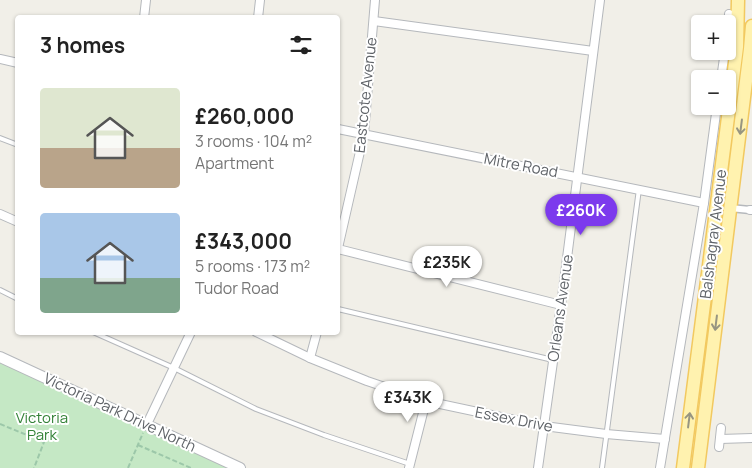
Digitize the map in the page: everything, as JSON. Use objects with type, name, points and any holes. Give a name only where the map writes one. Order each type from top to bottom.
[{"type":"main road","name":"Balshagray Avenue","points":[[683,468],[737,47],[738,0]]},
{"type":"main road","name":"Balshagray Avenue","points":[[698,468],[752,26]]},
{"type":"street","points":[[144,15],[146,0]]},
{"type":"street","points":[[258,15],[260,0]]},
{"type":"street","name":"Eastcote Avenue","points":[[340,240],[364,134],[375,0]]},
{"type":"street","name":"Orleans Avenue","points":[[538,468],[600,0]]},
{"type":"street","points":[[374,21],[594,50]]},
{"type":"street","points":[[0,59],[15,62]]},
{"type":"street","name":"Balshagray Avenue","points":[[660,468],[704,203],[716,115]]},
{"type":"street","name":"Mitre Road","points":[[340,128],[704,203]]},
{"type":"street","points":[[730,208],[751,210]]},
{"type":"street","points":[[0,214],[15,221]]},
{"type":"street","points":[[340,250],[561,305]]},
{"type":"street","points":[[148,424],[190,335]]},
{"type":"street","name":"Essex Drive","points":[[262,335],[310,358],[367,381],[426,401],[544,426],[665,439]]},
{"type":"street","points":[[310,358],[315,335]]},
{"type":"street","name":"Victoria Park Drive North","points":[[0,357],[240,468]]},
{"type":"street","points":[[409,466],[426,401]]},
{"type":"street","points":[[718,447],[721,428]]},
{"type":"street","points":[[720,439],[752,438]]},
{"type":"lane","points":[[0,138],[15,143]]},
{"type":"lane","points":[[602,468],[639,189]]},
{"type":"lane","points":[[0,290],[15,298]]},
{"type":"lane","points":[[340,309],[553,360]]},
{"type":"lane","points":[[100,335],[174,368],[256,409],[409,466]]},
{"type":"path","points":[[0,424],[44,442],[34,468]]},
{"type":"path","points":[[128,468],[148,424]]},
{"type":"path","points":[[138,445],[191,468]]},
{"type":"green space","name":"Victoria Park","points":[[0,359],[229,468],[0,468]]}]
